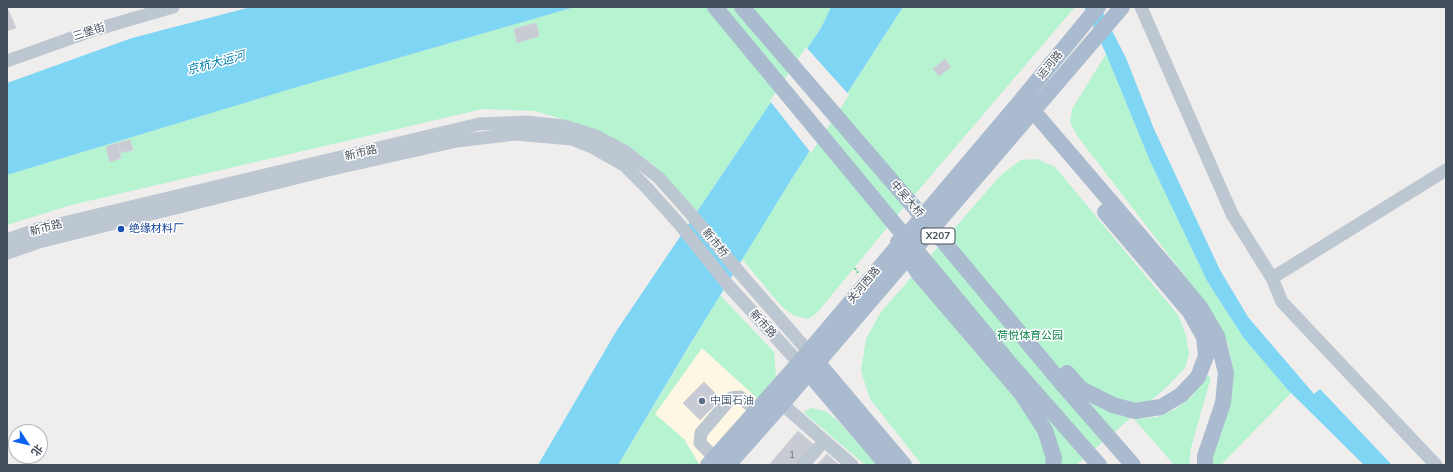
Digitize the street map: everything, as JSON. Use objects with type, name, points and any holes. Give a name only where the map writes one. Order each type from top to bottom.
[{"type":"main road","name":"X207","points":[[715,7],[1012,366],[1099,465]]},
{"type":"main road","name":"中吴大桥","points":[[742,7],[1133,465]]},
{"type":"main road","name":"运河路","points":[[1019,103],[1098,7]]},
{"type":"main road","name":"运河路","points":[[1030,115],[1118,11]]},
{"type":"main road","points":[[1019,103],[1176,278],[1200,307],[1217,336],[1226,373],[1224,403],[1205,456],[1205,465]]},
{"type":"main road","name":"关河西路","points":[[717,463],[782,404],[808,362],[1019,103]]},
{"type":"main road","points":[[864,150],[916,199],[1015,310],[1081,389],[1113,406],[1135,411],[1161,407],[1181,395],[1198,377],[1206,356],[1204,337],[1190,312],[1030,115]]},
{"type":"main road","name":"关河西路","points":[[717,463],[757,411],[808,362],[1030,115]]},
{"type":"main road","points":[[846,164],[919,274],[1021,394],[1045,430],[1054,458],[1053,465]]},
{"type":"main road","points":[[808,362],[887,465]]},
{"type":"main road","points":[[808,362],[904,465]]},
{"type":"street","name":"三堡街","points":[[7,61],[94,30],[173,7]]},
{"type":"street","points":[[1141,7],[1232,214],[1272,278],[1282,302],[1436,465]]},
{"type":"street","name":"新市路","points":[[7,240],[38,229],[479,124],[526,122],[564,126],[596,136],[626,152],[659,178],[691,214]]},
{"type":"street","name":"新市路","points":[[7,253],[40,242],[328,170],[457,141],[515,134],[572,139],[594,148],[624,165],[681,226]]},
{"type":"street","points":[[1272,278],[1446,170]]},
{"type":"street","name":"新市桥","points":[[691,214],[739,272]]},
{"type":"street","name":"新市桥","points":[[681,226],[728,285]]},
{"type":"street","name":"新市路","points":[[739,272],[808,362]]},
{"type":"street","name":"新市路","points":[[728,285],[808,362]]},
{"type":"street","points":[[717,463],[700,443],[701,433],[731,398],[740,397],[757,411]]},
{"type":"street","points":[[782,404],[852,465]]},
{"type":"street","points":[[803,465],[818,448]]},
{"type":"shaded area","points":[[702,348],[758,399],[699,464],[684,439],[655,414]]},
{"type":"green space","points":[[575,7],[831,7],[821,28],[696,213],[654,165],[626,145],[582,125],[535,111],[483,109],[71,205],[7,225],[7,175],[294,88]]},
{"type":"green space","points":[[903,7],[1075,7],[899,213],[817,313],[808,319],[795,316],[782,307],[742,259],[791,180]]},
{"type":"green space","points":[[1106,54],[1150,161],[1207,281],[1243,337],[1291,393],[1221,465],[1211,465],[1214,450],[1229,409],[1234,374],[1228,343],[1208,306],[1078,137],[1070,123],[1072,109]]},
{"type":"green space","name":"荷悦体育公园","points":[[1037,159],[1055,167],[1178,315],[1186,335],[1189,354],[1185,368],[1168,386],[1076,465],[922,465],[870,399],[861,371],[866,339],[881,312],[1001,175],[1021,160]]},
{"type":"green space","points":[[720,295],[774,352],[776,377],[758,399],[702,348],[655,414],[684,439],[699,464],[618,465]]},
{"type":"green space","points":[[1206,376],[1211,377],[1191,448],[1189,465],[1174,465],[1134,419],[1158,417],[1176,409],[1192,396]]},
{"type":"green space","points":[[812,408],[825,411],[837,420],[878,465],[865,465],[803,412]]},
{"type":"water","name":"京杭大运河","points":[[251,7],[575,7],[294,88],[7,175],[7,83],[132,38]]},
{"type":"water","points":[[831,7],[903,7],[791,180],[618,465],[538,465],[617,330],[821,28]]},
{"type":"water","points":[[1084,7],[1100,7],[1126,58],[1154,129],[1220,270],[1248,317],[1314,394],[1320,389],[1392,465],[1364,465],[1287,389],[1243,337],[1207,281],[1150,161],[1106,54]]},
{"type":"pier","points":[[806,47],[849,95],[811,153],[770,101]]},
{"type":"building","points":[[7,7],[16,28],[7,31]]},
{"type":"building","points":[[536,23],[539,36],[517,43],[514,29]]},
{"type":"building","points":[[945,59],[951,67],[939,76],[933,69]]},
{"type":"building","points":[[130,140],[133,150],[121,153],[118,143]]},
{"type":"building","points":[[117,143],[121,158],[110,162],[106,147]]},
{"type":"building","name":"中国石油","points":[[704,382],[721,399],[700,420],[683,403]]},
{"type":"building","points":[[798,431],[814,445],[797,465],[769,465]]},
{"type":"building","points":[[827,454],[839,465],[817,465]]},
{"type":"place","name":"绝缘材料厂","points":[[121,229]]},
{"type":"place","name":"中国石油","points":[[702,401]]}]
